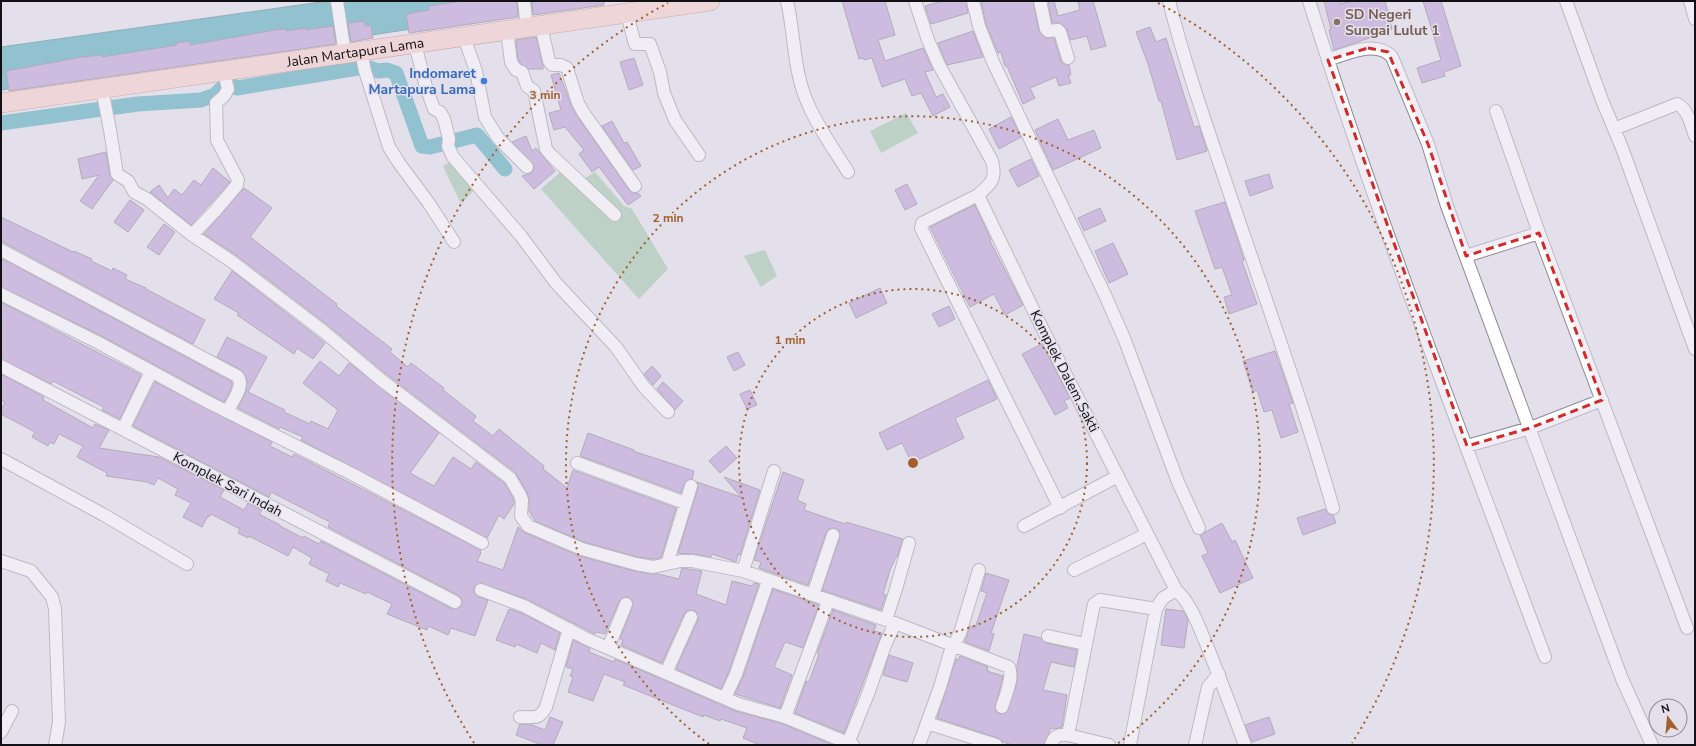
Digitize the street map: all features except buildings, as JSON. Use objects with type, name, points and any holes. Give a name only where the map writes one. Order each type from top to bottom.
[{"type":"main road","name":"Jalan Martapura Lama","points":[[1,103],[104,101],[226,81],[356,57],[415,44],[507,31],[531,24],[627,14],[710,1]]},
{"type":"street","points":[[336,1],[389,147],[454,242]]},
{"type":"street","points":[[524,1],[531,24],[549,61],[552,65],[561,65],[567,68],[578,103],[583,112],[636,186]]},
{"type":"street","points":[[787,1],[792,22],[794,52],[808,106],[848,172]]},
{"type":"street","points":[[915,1],[928,40],[939,64],[992,161],[994,176],[990,185],[978,195],[922,223],[921,228],[1060,508]]},
{"type":"street","points":[[973,1],[979,26],[993,62],[1105,295],[1124,338],[1178,482],[1199,528]]},
{"type":"street","points":[[1040,1],[1046,29],[1048,31],[1058,30],[1060,32],[1068,58]]},
{"type":"street","points":[[1169,1],[1196,92],[1284,348],[1333,508]]},
{"type":"street","points":[[1309,1],[1400,266],[1545,657]]},
{"type":"street","points":[[1566,1],[1695,350]]},
{"type":"street","points":[[1690,1],[1695,19]]},
{"type":"street","points":[[627,14],[635,44],[650,44],[660,72],[664,93],[675,120],[699,155]]},
{"type":"street","points":[[507,31],[511,62],[516,70],[522,72],[527,86],[534,91],[546,149],[615,215]]},
{"type":"street","points":[[464,37],[476,71],[486,117],[498,138],[527,167]]},
{"type":"street","points":[[415,44],[426,87],[434,109],[440,112],[444,119],[453,157],[521,236],[556,283],[616,347],[644,387],[668,412]]},
{"type":"street","points":[[1328,60],[1368,48],[1381,49],[1388,52],[1392,57],[1428,144],[1447,206],[1622,678],[1652,745]]},
{"type":"street","points":[[192,235],[237,185],[238,180],[217,140],[216,103],[224,96],[226,81]]},
{"type":"street","points":[[104,101],[116,174],[128,182],[134,192],[147,199],[192,235],[231,261],[323,331],[380,379],[510,478],[522,500],[521,516],[528,526],[582,549],[636,564],[653,567],[692,561],[743,571],[768,581],[891,621],[1009,667],[1011,676],[1002,707]]},
{"type":"street","points":[[1614,129],[1677,104],[1682,106],[1686,112],[1695,136]]},
{"type":"street","points":[[1496,111],[1539,233],[1687,628]]},
{"type":"street","name":"Komplek Dalem Sakti","points":[[978,195],[1043,330],[1147,534],[1176,590],[1182,595],[1198,625],[1219,674],[1245,745]]},
{"type":"street","points":[[1466,256],[1539,233]]},
{"type":"street","points":[[1,250],[240,378],[240,386],[227,412]]},
{"type":"street","points":[[1,294],[97,342],[227,412],[350,473],[482,543]]},
{"type":"street","name":"Komplek Sari Indah","points":[[1,366],[455,602]]},
{"type":"street","points":[[123,429],[151,372]]},
{"type":"street","points":[[1467,446],[1530,428],[1602,400]]},
{"type":"street","points":[[1,459],[104,515],[187,564]]},
{"type":"street","points":[[577,463],[685,503]]},
{"type":"street","points":[[743,571],[774,471]]},
{"type":"street","points":[[1024,526],[1118,476]]},
{"type":"street","points":[[667,564],[691,486]]},
{"type":"street","points":[[1074,570],[1147,534]]},
{"type":"street","points":[[813,595],[833,535]]},
{"type":"street","points":[[481,590],[524,606],[569,630],[608,648],[738,704],[785,717],[850,744],[884,645],[909,543]]},
{"type":"street","points":[[1,561],[31,571],[52,597],[55,609],[59,722],[55,745]]},
{"type":"street","points":[[919,745],[960,633],[978,570]]},
{"type":"street","points":[[724,698],[738,667],[768,581]]},
{"type":"street","points":[[1130,745],[1156,609],[1163,598],[1176,590]]},
{"type":"street","points":[[1068,735],[1094,604],[1100,600],[1156,609]]},
{"type":"street","points":[[785,717],[828,601]]},
{"type":"street","points":[[608,648],[626,604]]},
{"type":"street","points":[[666,673],[691,617]]},
{"type":"street","points":[[520,717],[537,718],[542,715],[546,707],[569,630]]},
{"type":"street","points":[[1048,636],[1085,644]]},
{"type":"street","points":[[1195,745],[1208,687],[1219,674]]},
{"type":"street","points":[[1,732],[12,711]]},
{"type":"street","points":[[927,723],[991,744]]},
{"type":"street","points":[[1051,745],[1056,736],[1060,734],[1109,745]]},
{"type":"highlighted area","points":[[1368,48],[1388,52],[1428,144],[1466,256],[1539,233],[1602,400],[1530,428],[1467,446],[1328,60]]},
{"type":"shaded area","name":"SD Negeri Sungai Lulut 1","points":[[1316,1],[1386,1],[1388,11],[1326,29]]},
{"type":"green space","points":[[906,113],[918,133],[881,153],[870,131]]},
{"type":"green space","points":[[454,160],[475,189],[461,204],[443,166]]},
{"type":"green space","points":[[566,167],[582,180],[595,172],[624,206],[632,209],[668,269],[639,299],[541,189]]},
{"type":"green space","points":[[765,250],[777,276],[761,287],[744,256]]},
{"type":"water","points":[[328,1],[600,1],[1,90],[1,47]]},
{"type":"waterway","points":[[1,123],[138,104],[201,100],[215,95],[223,87],[232,85],[237,88],[358,68],[370,68],[378,71],[387,70],[396,73],[422,146],[430,147],[477,135],[505,169]]},
{"type":"place","name":"SD Negeri Sungai Lulut 1","points":[[1337,22]]},
{"type":"place","name":"Indomaret Martapura Lama","points":[[484,81]]}]
